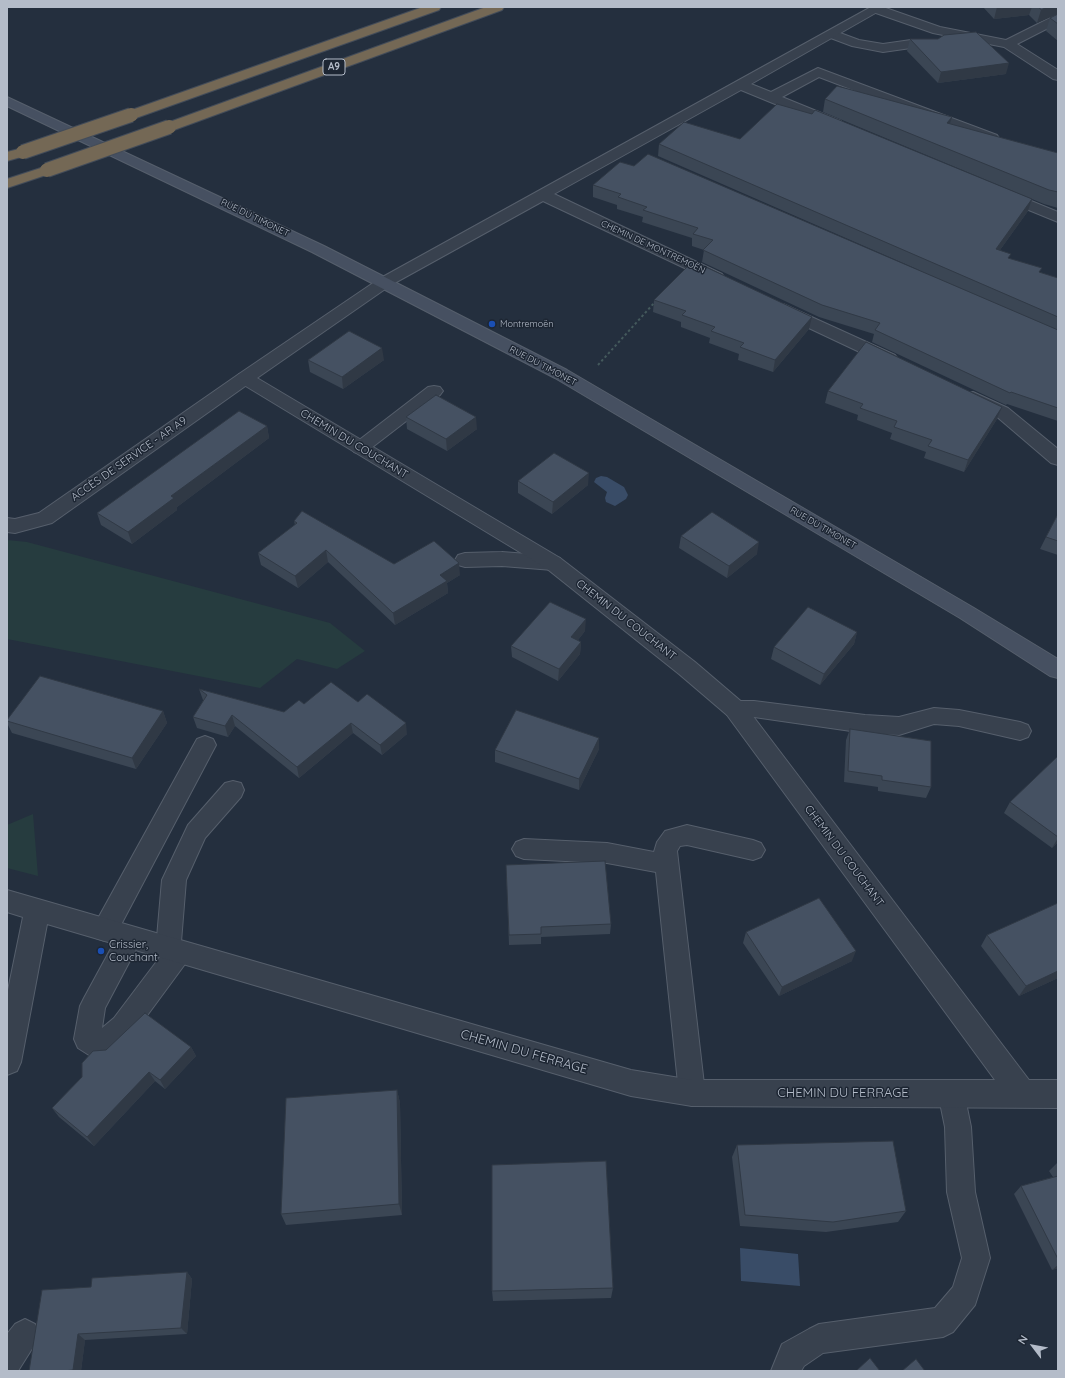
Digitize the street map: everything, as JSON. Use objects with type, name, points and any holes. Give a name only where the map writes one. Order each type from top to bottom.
[{"type":"highway","name":"A9","points":[[7,157],[131,115],[435,7]]},
{"type":"highway","name":"A9","points":[[7,184],[169,127],[498,7]]},
{"type":"main road","name":"RUE DU TIMONET","points":[[7,101],[385,282],[561,374],[967,613],[1058,670]]},
{"type":"street","points":[[245,378],[385,282],[879,8]]},
{"type":"street","points":[[772,97],[818,72],[1007,144]]},
{"type":"street","points":[[741,85],[850,130]]},
{"type":"street","points":[[625,149],[642,157]]},
{"type":"street","points":[[986,187],[1058,217]]},
{"type":"street","name":"CHEMIN DE MONTREMOËN","points":[[542,195],[732,284]]},
{"type":"street","points":[[767,301],[902,365]]},
{"type":"street","name":"CHEMIN DU COUCHANT","points":[[245,378],[554,563],[688,668],[735,709],[1022,1094]]},
{"type":"street","points":[[959,392],[1002,412],[1058,459]]},
{"type":"street","name":"CHEMIN DU FERRAGE","points":[[7,901],[173,951],[631,1083],[692,1093],[1058,1094]]},
{"type":"street","points":[[7,1062],[38,910]]},
{"type":"lane","points":[[879,8],[937,30],[1008,44],[1058,80]]},
{"type":"lane","points":[[901,17],[913,10]]},
{"type":"lane","points":[[1008,44],[1058,18]]},
{"type":"lane","points":[[832,34],[856,43],[883,48],[911,44],[935,45]]},
{"type":"lane","name":"ACCÈS DE SERVICE - AR A9","points":[[7,525],[15,526],[45,518],[245,378]]},
{"type":"lane","points":[[360,448],[434,391]]},
{"type":"lane","points":[[465,560],[502,559],[554,563]]},
{"type":"lane","points":[[735,709],[754,709],[865,724],[899,726],[934,716],[960,718],[1020,731]]},
{"type":"lane","points":[[105,930],[204,745]]},
{"type":"lane","points":[[130,938],[93,1006],[88,1039],[98,1046],[123,1027],[173,951],[174,880],[196,832],[234,790]]},
{"type":"lane","points":[[692,1093],[665,864],[665,849],[673,838],[687,835],[753,850]]},
{"type":"lane","points":[[524,849],[607,852],[665,864]]},
{"type":"lane","points":[[786,1371],[793,1355],[818,1339],[943,1322],[965,1295],[976,1258],[961,1192],[958,1127],[951,1093]]},
{"type":"lane","points":[[7,1360],[25,1334]]},
{"type":"path","points":[[598,365],[689,264]]},
{"type":"green space","points":[[7,540],[27,542],[330,623],[365,651],[337,669],[297,659],[260,688],[7,639]]},
{"type":"green space","points":[[33,814],[38,876],[7,868],[7,825]]},
{"type":"water","points":[[601,476],[607,477],[624,487],[628,495],[626,499],[615,506],[606,502],[605,498],[607,492],[594,482],[596,478]]},
{"type":"water","points":[[740,1248],[798,1254],[800,1286],[741,1281]]},
{"type":"building","points":[[1039,7],[1047,7],[1041,10]]},
{"type":"building","points":[[1058,14],[1058,24],[1050,18]]},
{"type":"building","points":[[976,32],[1009,63],[941,72],[910,39],[938,39],[944,35]]},
{"type":"building","points":[[837,86],[952,117],[947,123],[1058,153],[1058,192],[1049,190],[825,99]]},
{"type":"building","points":[[777,104],[812,114],[815,110],[1032,199],[996,249],[1011,254],[1008,258],[1042,268],[1039,272],[1058,278],[1058,317],[659,144],[684,122],[740,139]]},
{"type":"building","points":[[648,154],[1058,330],[1058,408],[1011,392],[1010,393],[875,330],[880,323],[822,305],[703,250],[713,240],[693,234],[698,228],[643,210],[647,207],[618,197],[621,194],[593,185],[620,162],[634,166]]},
{"type":"building","points":[[693,261],[812,317],[775,360],[740,347],[744,343],[711,331],[715,327],[682,315],[686,311],[654,300]]},
{"type":"building","points":[[349,331],[382,348],[342,377],[308,360]]},
{"type":"building","points":[[866,342],[1002,407],[968,460],[928,446],[932,440],[894,427],[897,421],[860,408],[863,404],[828,391]]},
{"type":"building","points":[[436,395],[476,417],[446,439],[406,417]]},
{"type":"building","points":[[239,411],[267,426],[171,496],[174,498],[128,532],[97,513]]},
{"type":"building","points":[[554,453],[589,473],[553,502],[518,481]]},
{"type":"building","points":[[302,511],[394,564],[434,541],[459,563],[440,575],[447,581],[393,613],[326,550],[295,576],[258,553],[297,523],[294,521]]},
{"type":"building","points":[[712,512],[759,542],[729,566],[681,536]]},
{"type":"building","points":[[1058,514],[1058,541],[1046,537]]},
{"type":"building","points":[[550,602],[586,619],[571,637],[581,642],[559,669],[511,646]]},
{"type":"building","points":[[808,607],[857,632],[824,674],[774,647]]},
{"type":"building","points":[[40,676],[163,711],[132,758],[7,721]]},
{"type":"building","points":[[331,682],[358,702],[367,694],[406,723],[380,745],[351,723],[297,767],[232,715],[225,726],[193,717],[207,695],[199,689],[284,712],[299,700],[304,704]]},
{"type":"building","points":[[516,710],[599,738],[579,779],[495,750]]},
{"type":"building","points":[[850,729],[931,741],[931,787],[882,780],[882,776],[848,771]]},
{"type":"building","points":[[1058,756],[1058,837],[1010,802]]},
{"type":"building","points":[[605,861],[611,924],[541,927],[541,934],[509,935],[506,865]]},
{"type":"building","points":[[819,898],[856,951],[782,987],[746,932]]},
{"type":"building","points":[[1058,903],[1058,971],[1026,986],[987,935]]},
{"type":"building","points":[[145,1013],[191,1047],[160,1080],[149,1072],[87,1137],[52,1108],[82,1077],[82,1063],[93,1051],[106,1050]]},
{"type":"building","points":[[397,1090],[399,1204],[281,1214],[286,1098]]},
{"type":"building","points":[[893,1141],[906,1211],[833,1222],[745,1215],[737,1145]]},
{"type":"building","points":[[606,1161],[613,1288],[492,1291],[492,1165]]},
{"type":"building","points":[[1058,1176],[1058,1259],[1021,1186]]},
{"type":"building","points":[[187,1272],[181,1328],[78,1334],[73,1370],[29,1371],[42,1290],[91,1287],[92,1278]]},
{"type":"building","points":[[870,1358],[880,1371],[856,1371]]},
{"type":"building","points":[[916,1359],[925,1371],[902,1371]]},
{"type":"place","name":"Montremoën","points":[[492,324]]},
{"type":"place","name":"Crissier, Couchant","points":[[101,951]]}]
